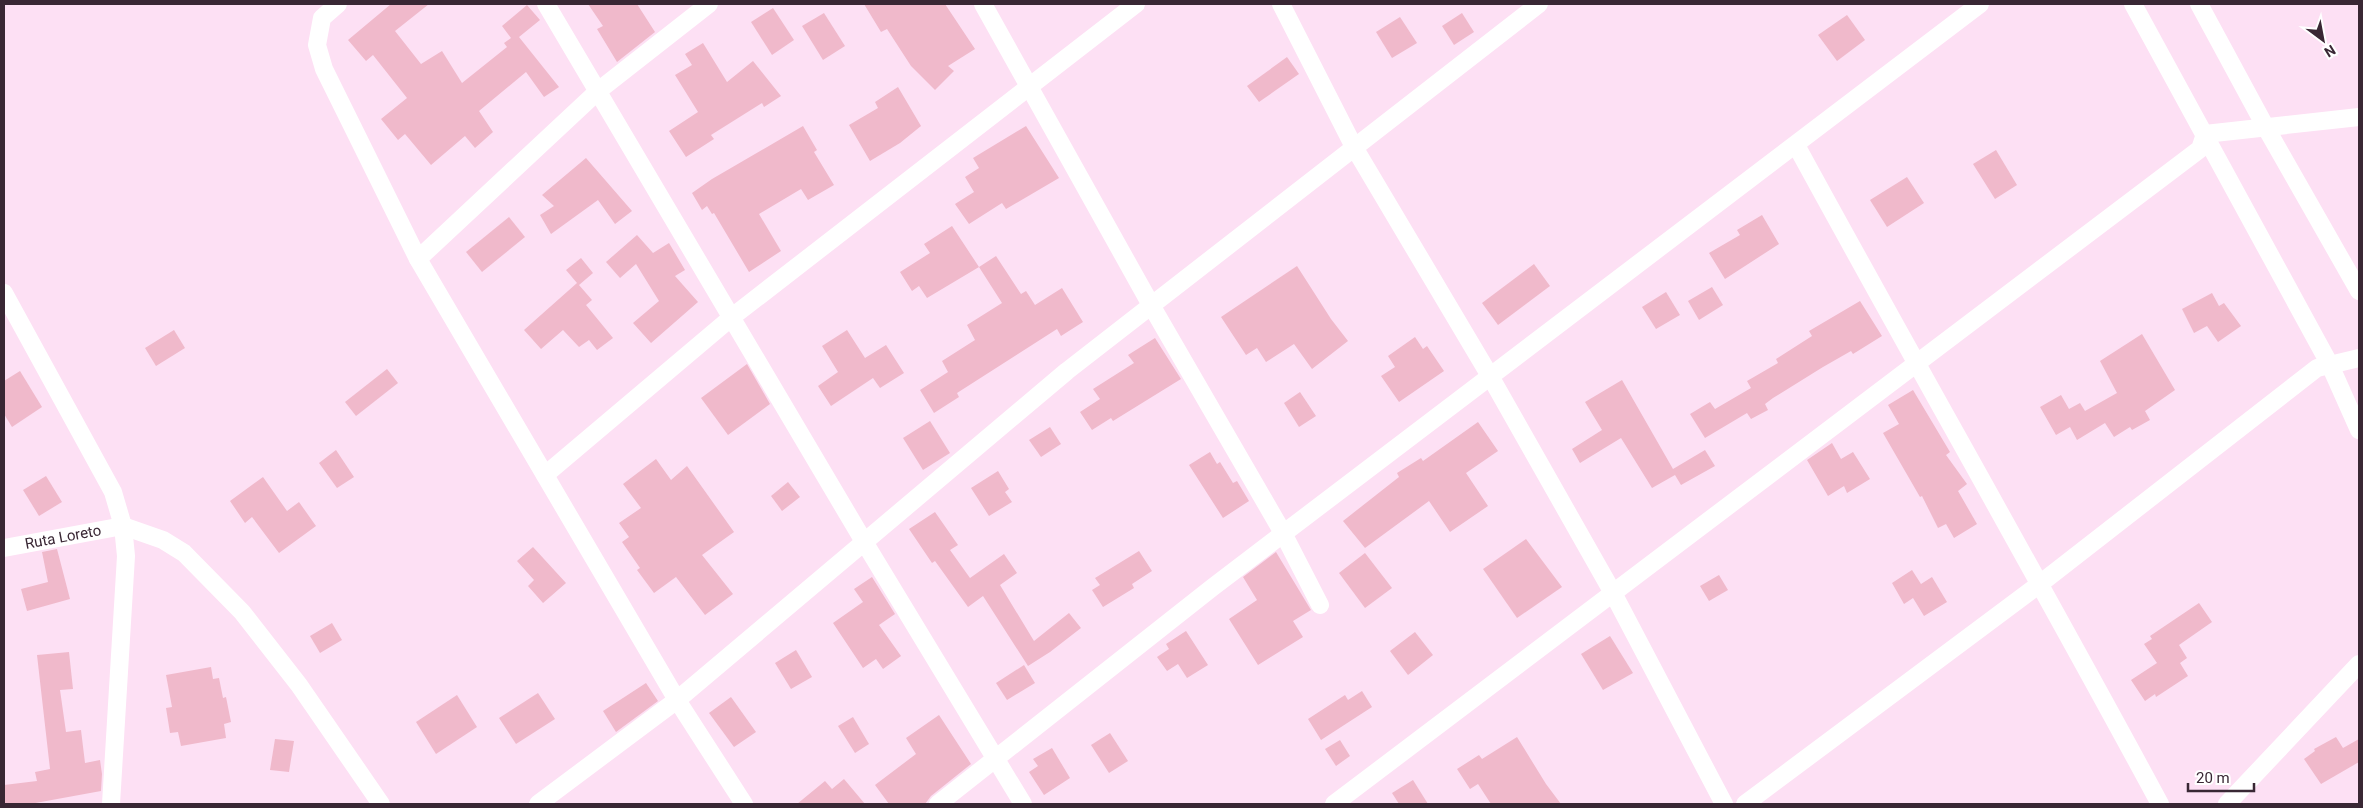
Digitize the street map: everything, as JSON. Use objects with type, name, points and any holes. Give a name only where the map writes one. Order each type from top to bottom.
[{"type":"street","points":[[338,4],[322,18],[317,45],[324,69],[418,259],[677,700],[744,804]]},
{"type":"street","points":[[546,4],[863,540],[1023,804]]},
{"type":"street","points":[[418,259],[598,92],[709,4]]},
{"type":"street","points":[[983,4],[1151,305],[1283,534],[1320,604]]},
{"type":"street","points":[[545,475],[732,317],[1136,4]]},
{"type":"street","points":[[1282,4],[1354,147],[1490,376],[1613,593],[1724,804]]},
{"type":"street","points":[[538,804],[677,700],[863,540],[1067,370],[1539,4]]},
{"type":"street","points":[[938,804],[1283,534],[1980,4]]},
{"type":"street","points":[[2133,4],[2330,364],[2359,430]]},
{"type":"street","points":[[2200,4],[2265,126],[2359,292]]},
{"type":"street","points":[[2205,134],[2359,117]]},
{"type":"street","points":[[1334,804],[2200,150],[2205,134]]},
{"type":"street","points":[[1796,144],[1916,365],[2041,583],[2160,804]]},
{"type":"street","points":[[4,293],[9,318],[113,492],[123,526],[126,556],[111,804]]},
{"type":"street","points":[[1745,804],[2041,583],[2317,368],[2359,358]]},
{"type":"street","points":[[123,526],[163,540],[184,553],[242,612],[299,685],[381,804]]},
{"type":"street","name":"Ruta Loreto","points":[[4,548],[123,526]]},
{"type":"street","points":[[2227,804],[2359,664]]},
{"type":"building","points":[[391,4],[429,4],[395,31],[421,64],[442,51],[462,83],[507,47],[504,43],[511,38],[502,26],[527,5],[540,20],[519,37],[559,87],[544,97],[526,72],[479,111],[493,132],[475,148],[465,136],[431,165],[405,134],[398,140],[381,119],[407,98],[373,55],[366,61],[348,40]]},
{"type":"building","points":[[588,4],[637,4],[655,32],[617,62],[597,29],[603,26]]},
{"type":"building","points":[[864,4],[945,4],[975,49],[948,66],[954,71],[935,90],[911,66],[887,29],[881,32]]},
{"type":"building","points":[[773,8],[794,40],[772,55],[751,22]]},
{"type":"building","points":[[824,13],[845,46],[823,60],[802,26]]},
{"type":"building","points":[[1462,13],[1474,32],[1454,45],[1442,26]]},
{"type":"building","points":[[1847,15],[1865,40],[1837,61],[1818,35]]},
{"type":"building","points":[[1400,17],[1417,43],[1392,58],[1376,32]]},
{"type":"building","points":[[703,43],[727,82],[753,61],[781,96],[764,107],[762,103],[711,135],[714,139],[686,157],[669,131],[698,112],[675,75],[692,65],[685,54]]},
{"type":"building","points":[[1287,57],[1299,74],[1259,102],[1247,86]]},
{"type":"building","points":[[898,87],[921,126],[900,143],[870,161],[849,125],[878,108],[875,102]]},
{"type":"building","points":[[803,126],[817,150],[814,152],[834,185],[808,200],[801,189],[759,214],[781,251],[749,272],[714,213],[712,214],[707,206],[702,210],[692,193],[712,179]]},
{"type":"building","points":[[1026,126],[1059,178],[1006,209],[1002,203],[969,224],[955,204],[974,192],[965,177],[979,168],[973,158]]},
{"type":"building","points":[[1996,150],[2017,185],[1995,199],[1973,164]]},
{"type":"building","points":[[586,158],[632,211],[615,224],[598,200],[551,234],[540,215],[554,206],[542,195]]},
{"type":"building","points":[[1907,177],[1924,203],[1887,227],[1870,200]]},
{"type":"building","points":[[1762,215],[1779,244],[1725,279],[1709,253],[1740,235],[1737,230]]},
{"type":"building","points":[[509,217],[525,237],[482,272],[466,252]]},
{"type":"building","points":[[952,226],[979,267],[927,298],[919,286],[912,291],[900,272],[930,253],[924,244]]},
{"type":"building","points":[[637,235],[653,253],[669,243],[685,270],[675,276],[698,302],[651,343],[633,323],[659,301],[636,264],[620,278],[606,262]]},
{"type":"building","points":[[996,256],[1021,294],[1026,291],[1035,305],[1062,288],[1083,322],[1061,336],[1057,329],[957,393],[959,397],[934,413],[920,390],[948,372],[942,361],[975,340],[967,325],[1002,303],[979,267]]},
{"type":"building","points":[[581,258],[593,273],[579,285],[592,300],[586,305],[613,338],[597,350],[589,340],[579,347],[563,330],[541,349],[524,330],[577,283],[566,270]]},
{"type":"building","points":[[1534,264],[1550,286],[1498,325],[1482,303]]},
{"type":"building","points":[[1297,266],[1331,319],[1348,341],[1312,369],[1294,344],[1266,362],[1257,348],[1246,355],[1221,317]]},
{"type":"building","points":[[1712,287],[1723,305],[1699,320],[1688,301]]},
{"type":"building","points":[[1666,292],[1680,315],[1656,329],[1642,307]]},
{"type":"building","points":[[2212,293],[2219,306],[2224,303],[2241,326],[2218,342],[2207,326],[2194,333],[2182,309]]},
{"type":"building","points":[[1860,301],[1882,336],[1853,354],[1851,351],[1773,398],[1765,404],[1768,410],[1751,419],[1747,413],[1705,438],[1690,414],[1710,402],[1715,409],[1751,388],[1747,381],[1778,363],[1776,359],[1812,336],[1809,331]]},
{"type":"building","points":[[174,330],[185,348],[156,366],[145,348]]},
{"type":"building","points":[[847,330],[865,358],[886,345],[904,373],[880,388],[873,378],[831,406],[818,386],[838,372],[822,346]]},
{"type":"building","points":[[2142,334],[2175,390],[2145,411],[2150,420],[2132,430],[2130,427],[2114,437],[2105,423],[2077,440],[2070,427],[2056,435],[2040,407],[2061,395],[2069,409],[2080,403],[2085,411],[2117,393],[2100,361]]},
{"type":"building","points":[[1415,337],[1423,349],[1427,346],[1444,371],[1399,402],[1381,376],[1395,367],[1388,356]]},
{"type":"building","points":[[1155,338],[1181,379],[1113,421],[1111,418],[1092,430],[1080,412],[1100,399],[1093,389],[1134,363],[1128,355]]},
{"type":"building","points":[[747,364],[770,404],[728,435],[701,398]]},
{"type":"building","points":[[387,369],[398,383],[356,416],[345,402]]},
{"type":"building","points":[[20,371],[42,407],[12,427],[4,414],[4,381]]},
{"type":"building","points":[[1622,380],[1673,469],[1705,450],[1715,466],[1681,485],[1675,475],[1652,488],[1621,438],[1580,463],[1572,449],[1602,430],[1585,402]]},
{"type":"building","points":[[1913,390],[1950,452],[1946,455],[1967,484],[1958,491],[1977,524],[1954,538],[1946,524],[1938,528],[1922,496],[1920,497],[1883,433],[1899,424],[1888,405]]},
{"type":"building","points":[[1300,392],[1316,416],[1299,427],[1284,403]]},
{"type":"building","points":[[930,421],[950,453],[923,470],[903,438]]},
{"type":"building","points":[[1478,422],[1498,451],[1466,473],[1488,506],[1450,532],[1429,501],[1365,548],[1343,521],[1399,477],[1397,473],[1421,458],[1423,461]]},
{"type":"building","points":[[1050,427],[1061,444],[1041,457],[1029,440]]},
{"type":"building","points":[[1832,443],[1841,459],[1853,452],[1870,479],[1847,493],[1844,486],[1828,496],[1807,460]]},
{"type":"building","points":[[336,450],[354,477],[337,488],[319,463]]},
{"type":"building","points":[[1210,452],[1217,464],[1220,462],[1233,483],[1237,481],[1249,501],[1223,518],[1189,465]]},
{"type":"building","points":[[656,459],[671,480],[687,466],[734,532],[702,555],[733,594],[705,615],[676,577],[654,593],[637,570],[640,568],[622,542],[629,537],[619,523],[641,508],[623,484]]},
{"type":"building","points":[[998,471],[1009,489],[1005,492],[1012,502],[989,516],[971,488]]},
{"type":"building","points":[[46,476],[62,502],[39,516],[23,490]]},
{"type":"building","points":[[263,477],[287,511],[299,502],[316,526],[279,553],[252,517],[245,523],[230,501]]},
{"type":"building","points":[[788,482],[800,497],[782,511],[771,496]]},
{"type":"building","points":[[935,512],[958,545],[950,550],[970,578],[1004,554],[1017,573],[1000,585],[1034,641],[1069,613],[1081,628],[1028,666],[983,596],[968,607],[935,561],[932,563],[909,529]]},
{"type":"building","points":[[1526,539],[1562,587],[1517,618],[1483,569]]},
{"type":"building","points":[[533,547],[566,583],[543,603],[528,586],[534,580],[517,561]]},
{"type":"building","points":[[57,549],[70,599],[27,611],[21,589],[48,582],[42,552]]},
{"type":"building","points":[[1139,551],[1152,571],[1132,584],[1134,588],[1103,607],[1092,590],[1100,585],[1095,578]]},
{"type":"building","points":[[1276,552],[1311,610],[1293,621],[1303,637],[1258,665],[1229,619],[1257,600],[1243,577]]},
{"type":"building","points":[[1365,553],[1392,588],[1365,608],[1339,573]]},
{"type":"building","points":[[1912,570],[1921,584],[1932,577],[1947,602],[1924,616],[1913,598],[1904,604],[1892,583]]},
{"type":"building","points":[[1719,575],[1728,590],[1709,601],[1700,586]]},
{"type":"building","points":[[872,577],[895,614],[879,625],[901,656],[883,669],[876,659],[863,668],[833,623],[863,602],[854,589]]},
{"type":"building","points":[[2199,603],[2212,622],[2179,645],[2187,658],[2180,663],[2188,676],[2156,697],[2155,694],[2145,701],[2131,680],[2157,663],[2144,644],[2152,639],[2150,636]]},
{"type":"building","points":[[332,623],[342,640],[320,653],[310,636]]},
{"type":"building","points":[[1186,631],[1208,665],[1187,678],[1178,664],[1167,671],[1157,657],[1169,649],[1166,644]]},
{"type":"building","points":[[1415,632],[1433,655],[1408,675],[1390,651]]},
{"type":"building","points":[[1610,636],[1633,673],[1603,690],[1581,654]]},
{"type":"building","points":[[796,650],[812,677],[791,689],[775,663]]},
{"type":"building","points":[[69,652],[73,689],[60,690],[66,732],[81,730],[85,763],[100,760],[102,774],[101,791],[30,804],[4,804],[4,785],[37,781],[35,772],[50,769],[37,655]]},
{"type":"building","points":[[1024,665],[1035,683],[1007,700],[996,683]]},
{"type":"building","points":[[211,667],[213,679],[219,678],[223,698],[226,697],[231,722],[224,724],[226,738],[181,746],[178,732],[170,733],[166,708],[172,707],[166,675]]},
{"type":"building","points":[[646,683],[658,701],[616,732],[603,711]]},
{"type":"building","points":[[1362,691],[1372,707],[1321,740],[1308,719],[1345,695],[1348,700]]},
{"type":"building","points":[[538,693],[555,719],[516,744],[499,718]]},
{"type":"building","points":[[457,695],[477,727],[436,754],[416,722]]},
{"type":"building","points":[[731,697],[756,732],[734,747],[709,713]]},
{"type":"building","points":[[939,715],[971,764],[931,796],[925,804],[889,804],[875,785],[916,754],[906,738]]},
{"type":"building","points":[[853,717],[869,744],[855,753],[838,726]]},
{"type":"building","points":[[1110,733],[1128,761],[1109,773],[1091,745]]},
{"type":"building","points":[[1517,737],[1546,784],[1561,804],[1491,804],[1478,784],[1470,789],[1457,769],[1479,755],[1482,759]]},
{"type":"building","points":[[2336,737],[2343,748],[2359,739],[2359,762],[2321,784],[2304,759],[2315,751],[2314,749]]},
{"type":"building","points":[[275,739],[294,741],[289,772],[270,770]]},
{"type":"building","points":[[1340,740],[1350,756],[1336,766],[1325,749]]},
{"type":"building","points":[[1052,748],[1070,778],[1044,795],[1029,772],[1038,766],[1033,759]]},
{"type":"building","points":[[844,779],[865,804],[797,804],[825,781],[832,789]]},
{"type":"building","points":[[1413,780],[1428,804],[1399,804],[1392,793]]}]
